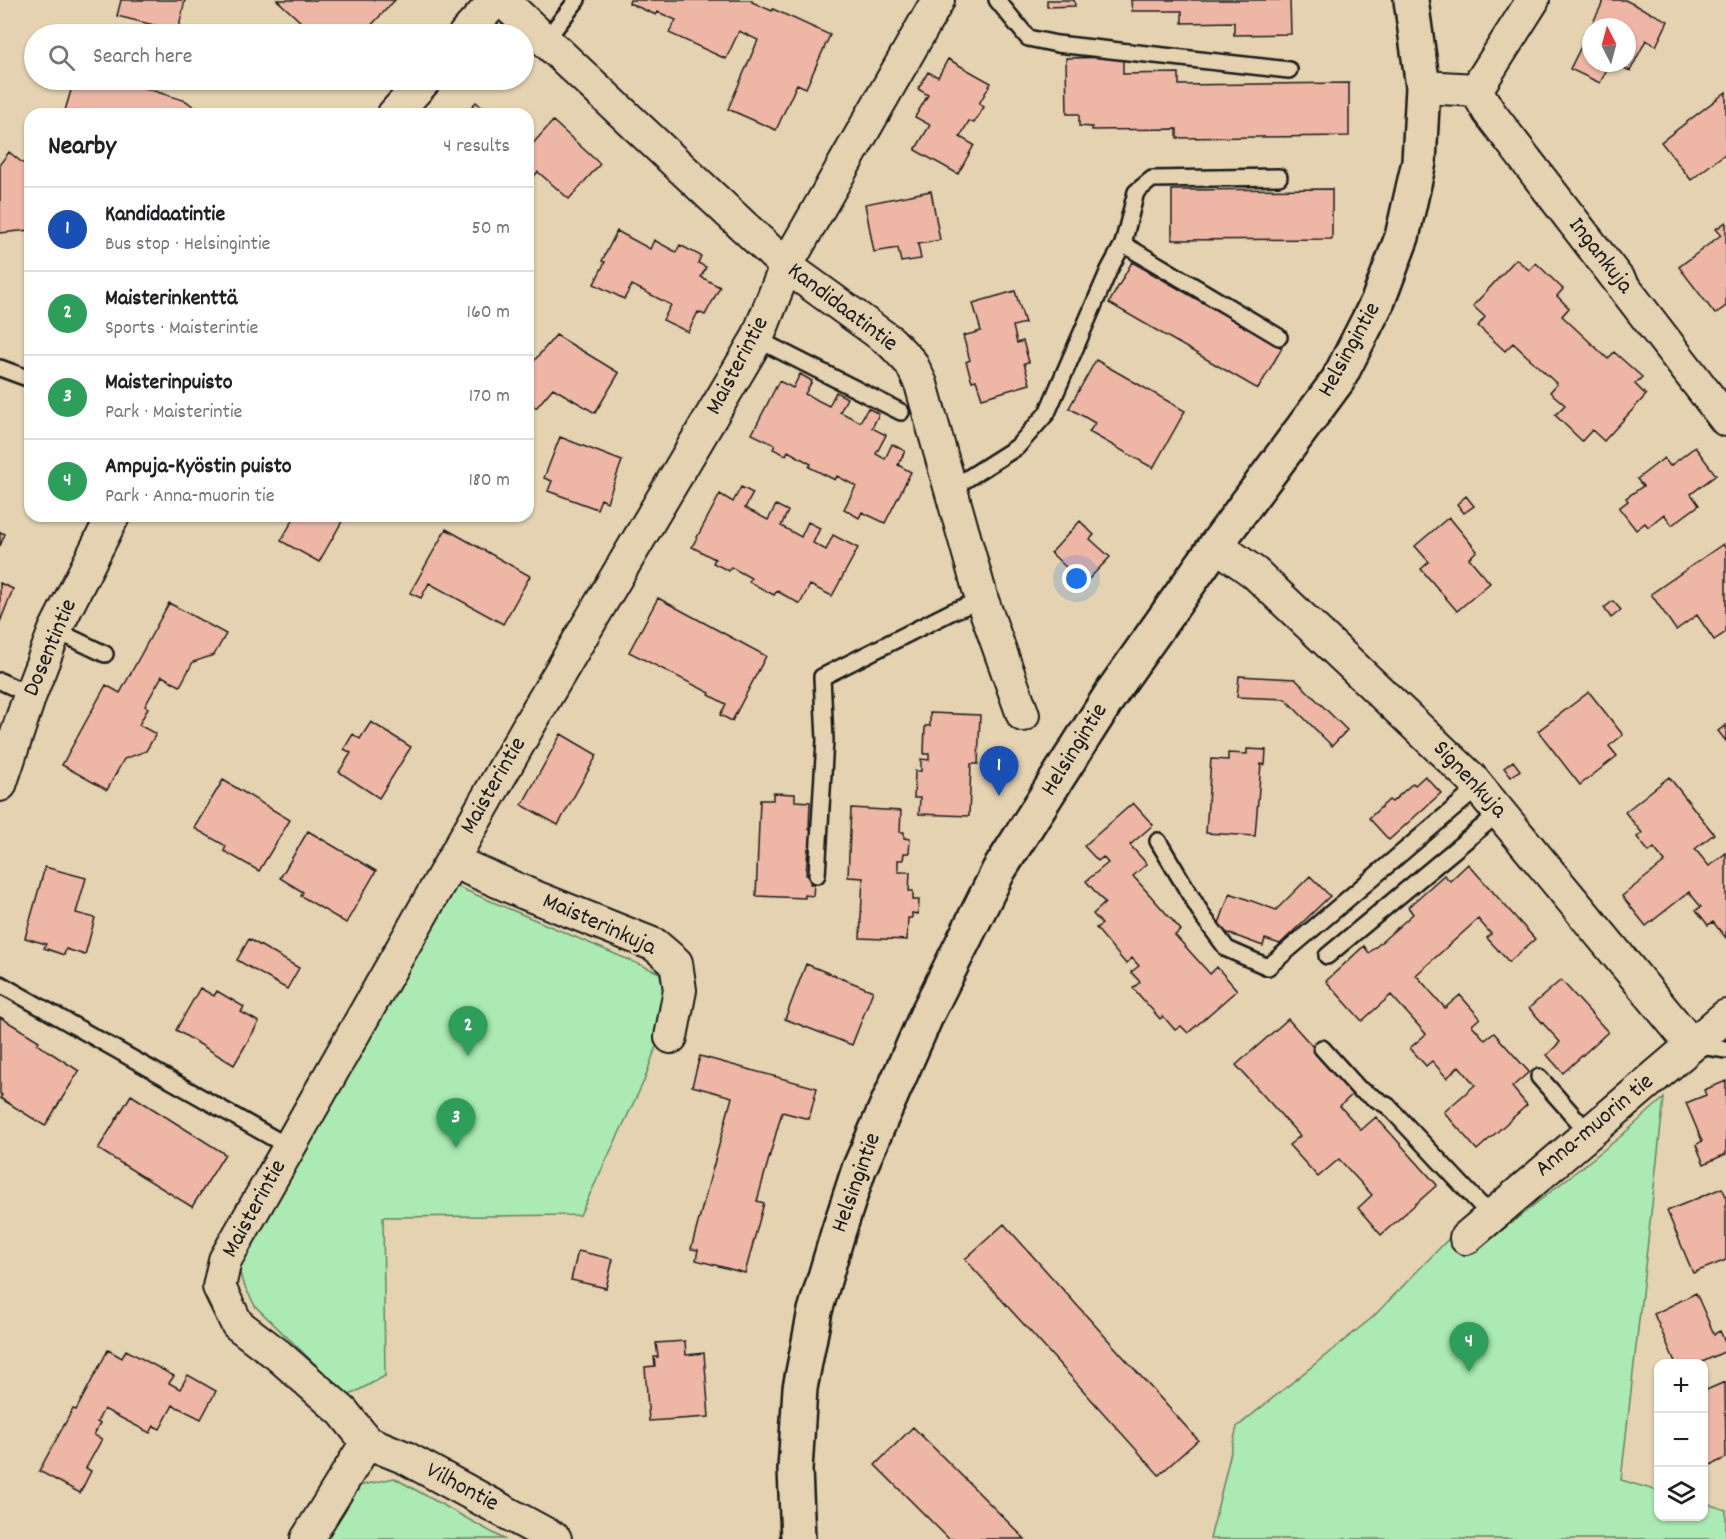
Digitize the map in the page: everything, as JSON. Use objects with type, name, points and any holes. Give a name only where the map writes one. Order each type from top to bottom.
[{"type":"main road","name":"Helsingintie","points":[[798,1539],[795,1470],[800,1388],[815,1311],[859,1169],[927,1014],[999,870],[1113,691],[1216,544],[1338,380],[1378,301],[1402,237],[1419,162],[1423,87],[1411,0]]},
{"type":"street","points":[[474,24],[496,0]]},
{"type":"street","name":"Kandidaatintie","points":[[502,0],[527,24]]},
{"type":"street","name":"Maisterintie","points":[[367,1442],[343,1412],[278,1355],[237,1324],[219,1287],[225,1260],[533,718],[757,339],[786,266],[938,0]]},
{"type":"street","points":[[1423,87],[1476,90],[1533,0]]},
{"type":"street","name":"Kandidaatintie","points":[[534,31],[786,266],[891,342],[911,363],[921,384],[982,600],[1023,715]]},
{"type":"street","points":[[399,108],[416,90]]},
{"type":"street","name":"Ingankuja","points":[[1476,90],[1489,112],[1726,420]]},
{"type":"street","name":"Dosentintie","points":[[0,785],[30,695],[55,630],[110,522]]},
{"type":"street","name":"Signenkuja","points":[[1216,544],[1255,573],[1479,787],[1692,1045]]},
{"type":"street","name":"Maisterinkuja","points":[[452,861],[655,945],[676,963],[680,990],[671,1036]]},
{"type":"street","name":"Anna-muorin tie","points":[[1466,1238],[1726,1016]]},
{"type":"street","points":[[307,1539],[367,1442]]},
{"type":"street","name":"Vilhontie","points":[[367,1442],[406,1458],[555,1539]]},
{"type":"lane","points":[[545,41],[577,0]]},
{"type":"lane","points":[[997,0],[1028,38],[1057,44],[1289,70]]},
{"type":"lane","points":[[951,489],[1017,447],[1047,413],[1109,270],[1123,244],[1136,192],[1152,179],[1279,177]]},
{"type":"lane","points":[[1123,244],[1280,337]]},
{"type":"lane","points":[[757,339],[901,412]]},
{"type":"lane","points":[[0,368],[24,377]]},
{"type":"lane","points":[[817,875],[825,740],[822,677],[953,611],[982,600]]},
{"type":"lane","points":[[55,630],[105,654]]},
{"type":"lane","points":[[0,681],[30,695]]},
{"type":"lane","points":[[1158,841],[1204,918],[1227,949],[1268,967],[1479,787]]},
{"type":"lane","points":[[1327,956],[1500,812]]},
{"type":"lane","points":[[0,984],[290,1147]]},
{"type":"lane","points":[[1692,1045],[1726,1033]]},
{"type":"lane","points":[[1692,1045],[1726,1050]]},
{"type":"lane","points":[[1322,1048],[1359,1089],[1388,1106],[1491,1216]]},
{"type":"lane","points":[[1539,1077],[1588,1132]]},
{"type":"green space","points":[[453,885],[662,974],[670,1006],[644,1081],[580,1215],[383,1217],[385,1376],[348,1396],[255,1306],[242,1281],[238,1263]]},
{"type":"green space","points":[[1664,1098],[1621,1480],[1654,1490],[1654,1521],[1708,1521],[1708,1504],[1726,1510],[1726,1539],[1210,1539],[1237,1427],[1373,1317],[1458,1229],[1477,1250],[1620,1137]]},
{"type":"green space","points":[[394,1478],[504,1539],[324,1539],[354,1487]]},
{"type":"building","points":[[121,0],[185,0],[180,24],[150,24],[117,16]]},
{"type":"building","points":[[277,0],[395,0],[372,24],[303,24]]},
{"type":"building","points":[[630,0],[752,0],[772,11],[773,9],[830,35],[806,88],[797,84],[776,130],[728,109],[758,40],[739,31],[726,59],[669,33],[676,20],[658,12],[656,15],[629,3]]},
{"type":"building","points":[[1047,0],[1074,0],[1075,6],[1047,7]]},
{"type":"building","points":[[1131,0],[1290,0],[1291,34],[1234,35],[1234,22],[1182,23],[1182,11],[1132,11]]},
{"type":"building","points":[[1604,0],[1625,0],[1668,21],[1656,46],[1646,40],[1636,59],[1636,18],[1595,18]]},
{"type":"building","points":[[1582,45],[1582,72],[1606,72],[1600,83],[1570,69]]},
{"type":"building","points":[[1123,57],[1123,74],[1179,73],[1179,85],[1349,83],[1349,136],[1177,138],[1177,129],[1092,130],[1092,127],[1079,126],[1079,114],[1067,114],[1066,58]]},
{"type":"building","points":[[948,59],[991,83],[979,104],[984,107],[974,123],[969,121],[960,137],[974,145],[958,174],[915,150],[930,125],[915,117],[928,95],[918,89],[928,72],[938,77]]},
{"type":"building","points":[[71,90],[151,90],[186,101],[195,108],[66,108]]},
{"type":"building","points":[[1726,92],[1726,153],[1691,180],[1661,142]]},
{"type":"building","points":[[476,102],[483,108],[470,108]]},
{"type":"building","points":[[553,121],[600,164],[569,199],[538,172],[534,176],[534,142]]},
{"type":"building","points":[[9,152],[24,164],[24,231],[0,233],[0,164]]},
{"type":"building","points":[[1332,189],[1332,239],[1172,240],[1172,190]]},
{"type":"building","points":[[931,191],[940,240],[918,244],[921,259],[901,262],[898,248],[874,252],[865,204]]},
{"type":"building","points":[[1726,222],[1726,306],[1715,314],[1679,267],[1721,235],[1716,229]]},
{"type":"building","points":[[617,231],[650,249],[654,240],[676,252],[680,245],[701,256],[698,263],[706,267],[701,277],[720,287],[705,315],[698,312],[688,332],[663,320],[671,305],[632,285],[624,299],[594,284],[605,262],[602,261]]},
{"type":"building","points":[[1516,259],[1529,270],[1536,263],[1563,289],[1557,296],[1569,308],[1562,316],[1608,359],[1614,352],[1642,377],[1635,384],[1646,395],[1604,441],[1592,430],[1582,441],[1555,415],[1565,405],[1550,392],[1557,384],[1513,343],[1505,351],[1478,326],[1485,317],[1473,306]]},
{"type":"building","points":[[1132,262],[1282,348],[1258,389],[1109,303]]},
{"type":"building","points":[[1015,291],[1025,323],[1013,326],[1017,343],[1023,341],[1029,362],[1024,363],[1030,384],[982,398],[976,380],[972,381],[966,362],[970,360],[963,336],[981,331],[973,303]]},
{"type":"building","points":[[556,335],[619,373],[595,413],[553,388],[536,408],[534,406],[534,361]]},
{"type":"building","points":[[1096,360],[1185,411],[1153,468],[1089,432],[1095,423],[1069,408]]},
{"type":"building","points":[[800,374],[812,381],[805,394],[829,406],[836,392],[847,398],[840,412],[860,422],[868,408],[879,414],[872,428],[886,435],[876,454],[885,459],[892,444],[905,451],[898,465],[911,472],[885,523],[862,512],[859,518],[844,509],[856,486],[837,476],[835,480],[809,467],[811,464],[788,451],[786,455],[773,449],[775,445],[752,434],[779,381],[793,388]]},
{"type":"building","points":[[560,437],[622,461],[607,502],[601,499],[597,509],[548,491],[552,481],[544,478]]},
{"type":"building","points":[[1695,447],[1716,475],[1691,494],[1699,505],[1672,525],[1664,514],[1648,527],[1645,523],[1636,530],[1619,508],[1628,501],[1626,498],[1643,486],[1637,479],[1664,458],[1670,466]]},
{"type":"building","points":[[741,487],[753,493],[745,508],[768,520],[776,505],[788,511],[781,526],[801,537],[808,522],[820,528],[813,543],[826,550],[833,535],[858,548],[832,596],[810,585],[800,604],[777,591],[774,595],[749,582],[751,578],[731,567],[729,571],[713,563],[715,559],[692,547],[720,494],[733,502]]},
{"type":"building","points":[[1466,496],[1474,506],[1464,513],[1457,504]]},
{"type":"building","points":[[1449,517],[1477,551],[1469,558],[1490,583],[1457,611],[1421,569],[1429,562],[1415,546]]},
{"type":"building","points":[[1080,521],[1094,535],[1090,539],[1110,557],[1084,584],[1051,553]]},
{"type":"building","points":[[292,522],[342,522],[319,562],[281,541]]},
{"type":"building","points":[[446,529],[530,576],[503,624],[429,583],[421,598],[410,593]]},
{"type":"building","points":[[0,532],[5,534],[0,546]]},
{"type":"building","points":[[1723,544],[1726,549],[1726,632],[1714,640],[1697,615],[1676,630],[1651,594]]},
{"type":"building","points":[[0,583],[13,589],[0,622]]},
{"type":"building","points":[[658,598],[766,656],[732,721],[720,715],[726,704],[709,695],[710,693],[629,652]]},
{"type":"building","points":[[1613,601],[1621,610],[1611,618],[1604,608]]},
{"type":"building","points":[[169,603],[226,634],[214,655],[193,662],[180,686],[162,676],[145,706],[148,708],[139,725],[156,734],[146,751],[124,759],[107,790],[62,765],[106,685],[120,693]]},
{"type":"building","points":[[1239,676],[1295,679],[1347,730],[1332,746],[1285,699],[1237,697]]},
{"type":"building","points":[[1589,692],[1623,735],[1609,746],[1617,756],[1580,785],[1538,731]]},
{"type":"building","points":[[930,713],[980,715],[978,764],[971,764],[969,816],[919,814],[920,798],[914,798],[915,771],[921,771],[921,759],[929,760],[929,754],[924,754],[925,726],[930,726]]},
{"type":"building","points":[[371,722],[411,747],[379,798],[339,772],[351,753],[344,749],[353,734],[360,739]]},
{"type":"building","points":[[1726,725],[1726,741],[1718,731]]},
{"type":"building","points":[[561,734],[597,755],[558,825],[522,805]]},
{"type":"building","points":[[1247,749],[1266,750],[1265,765],[1261,764],[1255,836],[1206,833],[1211,759],[1228,760],[1228,753],[1247,754]]},
{"type":"building","points":[[1513,761],[1520,770],[1511,777],[1504,768]]},
{"type":"building","points":[[1425,776],[1441,793],[1389,840],[1369,818],[1389,800],[1392,802],[1413,783],[1415,785]]},
{"type":"building","points":[[1669,777],[1714,834],[1695,849],[1709,866],[1726,853],[1726,938],[1713,922],[1708,925],[1696,910],[1701,907],[1689,892],[1646,926],[1622,896],[1665,862],[1654,848],[1649,852],[1637,837],[1642,833],[1625,812]]},
{"type":"building","points":[[223,780],[290,820],[259,871],[224,851],[226,846],[194,828]]},
{"type":"building","points":[[773,793],[795,794],[795,801],[810,802],[809,829],[816,829],[812,848],[808,848],[806,875],[810,876],[810,884],[814,884],[813,896],[805,895],[805,898],[756,896],[760,800],[773,800]]},
{"type":"building","points":[[1133,803],[1153,825],[1130,845],[1147,864],[1133,876],[1181,930],[1175,935],[1210,974],[1217,967],[1237,990],[1188,1033],[1181,1026],[1175,1030],[1163,1016],[1160,1019],[1133,988],[1140,982],[1131,972],[1139,966],[1132,958],[1126,964],[1096,928],[1102,924],[1093,914],[1105,903],[1086,881],[1108,863],[1103,857],[1098,861],[1084,846]]},
{"type":"building","points":[[851,808],[901,811],[900,832],[904,832],[904,838],[910,839],[909,853],[904,853],[903,860],[898,860],[898,872],[910,872],[909,891],[913,891],[913,900],[919,900],[918,914],[912,913],[912,918],[908,918],[907,940],[860,938],[863,878],[848,877]]},
{"type":"building","points":[[308,831],[376,871],[346,923],[301,896],[303,892],[280,878]]},
{"type":"building","points":[[1468,864],[1535,939],[1509,962],[1487,938],[1491,934],[1478,919],[1416,975],[1445,1008],[1460,995],[1480,1018],[1472,1025],[1485,1040],[1494,1033],[1529,1072],[1512,1087],[1527,1105],[1477,1150],[1444,1112],[1475,1085],[1459,1066],[1447,1078],[1432,1061],[1426,1066],[1410,1048],[1426,1034],[1391,995],[1362,1021],[1326,981],[1364,946],[1369,953],[1413,914],[1408,907],[1444,875],[1450,881]]},
{"type":"building","points":[[45,867],[86,878],[76,913],[95,918],[85,955],[66,949],[64,955],[44,948],[46,944],[25,938]]},
{"type":"building","points":[[1310,876],[1330,896],[1280,944],[1265,939],[1263,946],[1217,929],[1230,893],[1276,910]]},
{"type":"building","points":[[249,939],[299,968],[287,989],[237,960]]},
{"type":"building","points":[[806,964],[873,991],[852,1045],[785,1019]]},
{"type":"building","points":[[1561,980],[1608,1032],[1563,1073],[1547,1055],[1560,1042],[1529,1008]]},
{"type":"building","points":[[200,988],[214,996],[217,991],[244,1007],[241,1012],[259,1022],[234,1065],[176,1030]]},
{"type":"building","points":[[0,1017],[39,1041],[37,1044],[79,1071],[45,1126],[0,1098],[2,1095],[0,1094]]},
{"type":"building","points":[[1288,1019],[1354,1093],[1340,1106],[1361,1130],[1376,1117],[1437,1185],[1381,1235],[1358,1208],[1372,1195],[1339,1159],[1318,1177],[1289,1145],[1300,1136],[1236,1065]]},
{"type":"building","points":[[700,1056],[817,1088],[809,1119],[782,1112],[757,1201],[764,1203],[745,1273],[696,1260],[698,1250],[691,1249],[732,1097],[692,1086]]},
{"type":"building","points":[[1726,1081],[1726,1154],[1704,1164],[1696,1145],[1702,1141],[1686,1103],[1706,1095],[1704,1090]]},
{"type":"building","points":[[131,1095],[225,1154],[192,1207],[98,1149]]},
{"type":"building","points":[[1722,1188],[1726,1196],[1726,1260],[1693,1273],[1667,1211]]},
{"type":"building","points":[[1004,1224],[1198,1440],[1159,1475],[965,1259]]},
{"type":"building","points":[[578,1251],[613,1259],[606,1288],[571,1280]]},
{"type":"building","points":[[1696,1293],[1714,1334],[1720,1331],[1726,1344],[1726,1351],[1708,1359],[1674,1359],[1654,1314]]},
{"type":"building","points":[[685,1341],[686,1355],[704,1353],[709,1417],[649,1421],[645,1367],[655,1366],[654,1357],[658,1357],[656,1343]]},
{"type":"building","points":[[108,1350],[122,1358],[126,1350],[174,1376],[169,1383],[180,1389],[188,1375],[216,1391],[201,1419],[173,1405],[160,1429],[154,1426],[150,1433],[104,1409],[97,1422],[100,1423],[94,1435],[102,1439],[86,1468],[91,1471],[80,1493],[39,1471],[73,1409],[76,1410]]},
{"type":"building","points":[[1725,1382],[1726,1458],[1708,1466],[1708,1413],[1708,1389]]},
{"type":"building","points":[[913,1427],[1025,1539],[949,1539],[875,1465]]},
{"type":"place","name":"Kandidaatintie","points":[[999,796]]},
{"type":"place","name":"Maisterinkenttä","points":[[468,1056]]},
{"type":"place","name":"Maisterinpuisto","points":[[456,1148]]},
{"type":"place","name":"Ampuja-Kyöstin puisto","points":[[1469,1372]]}]
